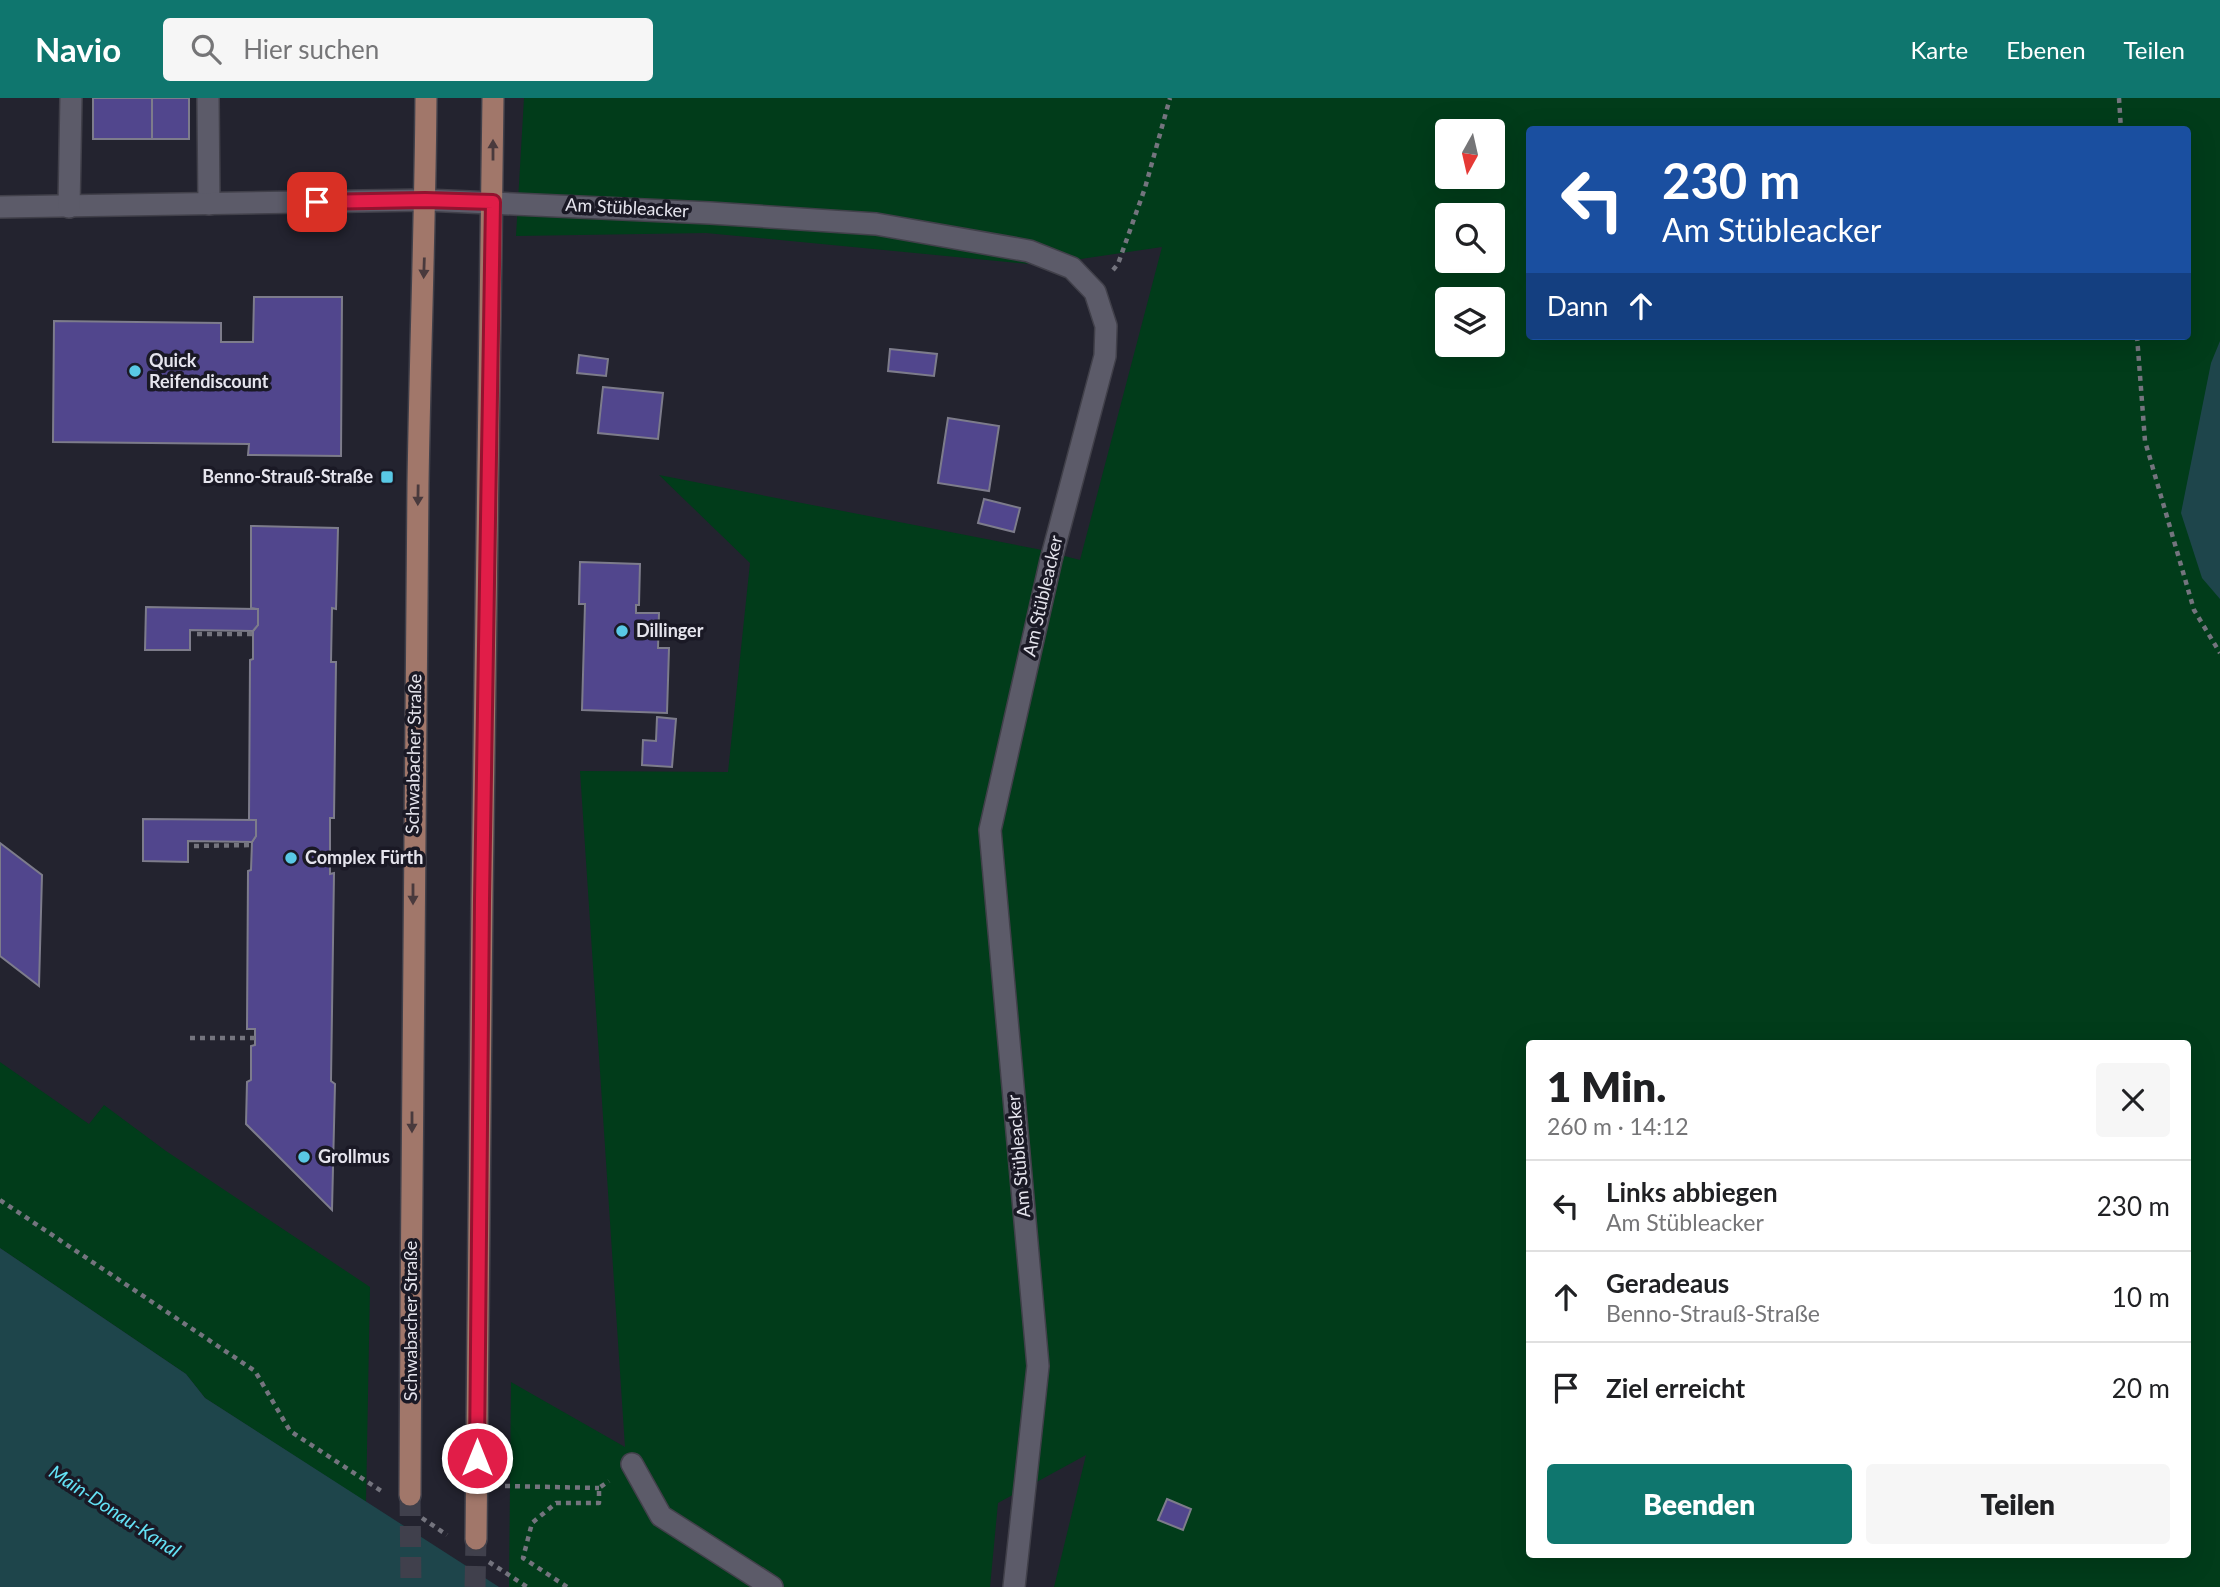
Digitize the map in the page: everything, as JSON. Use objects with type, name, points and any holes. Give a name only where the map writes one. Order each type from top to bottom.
[{"type":"main road","name":"Schwabacher Straße","points":[[405,1502],[418,478],[426,98]]},
{"type":"main road","points":[[479,1548],[477,1485],[481,914],[493,202],[492,98]]},
{"type":"street","points":[[69,207],[71,98]]},
{"type":"street","points":[[208,98],[209,204]]},
{"type":"street","points":[[0,207],[425,200]]},
{"type":"street","name":"Am Stübleacker","points":[[425,200],[710,213],[876,224],[1028,251],[1072,268],[1096,292],[1106,326],[1105,356],[1051,560],[990,830],[1038,1366],[1014,1587]]},
{"type":"street","points":[[632,1464],[661,1516],[772,1587]]},
{"type":"path","points":[[1096,292],[1118,264],[1145,188],[1170,98]]},
{"type":"path","points":[[2119,98],[2121,126]]},
{"type":"path","points":[[2137,340],[2145,441],[2194,610],[2220,653]]},
{"type":"path","points":[[197,634],[253,634]]},
{"type":"path","points":[[194,846],[252,845]]},
{"type":"path","points":[[190,1038],[255,1038]]},
{"type":"path","points":[[0,1200],[255,1371],[289,1431],[405,1502],[448,1535]]},
{"type":"path","points":[[477,1485],[599,1488],[632,1464]]},
{"type":"path","points":[[567,1587],[523,1558],[532,1522],[556,1503],[599,1503],[599,1488]]},
{"type":"path","points":[[479,1548],[527,1587]]},
{"type":"green space","points":[[524,98],[2220,98],[2220,1587],[1054,1587],[1086,1455],[998,1503],[990,1587],[509,1587],[511,1382],[625,1447],[580,771],[728,772],[750,563],[659,475],[1037,549],[1080,560],[1162,247],[1040,265],[706,233],[516,236]]},
{"type":"green space","points":[[0,1062],[89,1124],[104,1105],[166,1151],[370,1287],[366,1502],[205,1398],[186,1374],[0,1248]]},
{"type":"water","points":[[2220,341],[2220,599],[2202,578],[2181,513],[2211,363]]},
{"type":"water","name":"Main-Donau-Kanal","points":[[0,1248],[186,1374],[205,1398],[499,1587],[0,1587]]},
{"type":"building","points":[[93,98],[152,98],[152,139],[93,139]]},
{"type":"building","points":[[152,98],[189,98],[189,139],[152,139]]},
{"type":"building","points":[[254,297],[342,297],[341,456],[248,455],[249,444],[53,442],[54,321],[221,323],[221,342],[253,342]]},
{"type":"building","points":[[890,349],[937,354],[934,376],[888,371]]},
{"type":"building","points":[[579,355],[608,359],[606,376],[577,373]]},
{"type":"building","points":[[603,387],[663,393],[658,439],[598,433]]},
{"type":"building","points":[[948,418],[999,426],[989,491],[938,483]]},
{"type":"building","points":[[984,499],[1020,508],[1014,532],[978,523]]},
{"type":"building","name":"Complex Fürth","points":[[251,526],[338,528],[336,609],[332,608],[331,662],[336,662],[334,818],[330,818],[330,874],[334,873],[331,1081],[335,1084],[332,1210],[246,1124],[247,1082],[251,1080],[251,1046],[255,1045],[255,1029],[247,1029],[248,871],[251,870],[252,842],[256,836],[256,820],[249,820],[250,660],[253,659],[253,631],[258,625],[258,609],[251,608]]},
{"type":"building","name":"Dillinger","points":[[580,562],[640,564],[639,605],[636,605],[636,613],[659,613],[658,648],[669,648],[667,713],[582,710],[585,604],[579,604]]},
{"type":"building","points":[[146,607],[258,609],[258,625],[253,631],[190,630],[190,650],[145,650]]},
{"type":"building","points":[[657,717],[676,719],[672,767],[642,765],[643,740],[656,741]]},
{"type":"building","points":[[143,819],[256,820],[256,836],[252,842],[188,841],[188,862],[143,861]]},
{"type":"building","points":[[0,843],[42,875],[39,986],[0,956]]},
{"type":"building","points":[[1167,1499],[1191,1509],[1183,1530],[1158,1520]]},
{"type":"tunnel","points":[[410,1495],[411,1587]]},
{"type":"tunnel","points":[[475,1587],[476,1539]]},
{"type":"place","name":"Quick Reifendiscount","points":[[135,371]]},
{"type":"place","name":"Benno-Strauß-Straße","points":[[387,477]]},
{"type":"place","name":"Dillinger","points":[[622,631]]},
{"type":"place","name":"Complex Fürth","points":[[291,858]]},
{"type":"place","name":"Grollmus","points":[[304,1157]]},
{"type":"route","points":[[317,202],[493,202],[482,900],[477,1458]]}]
